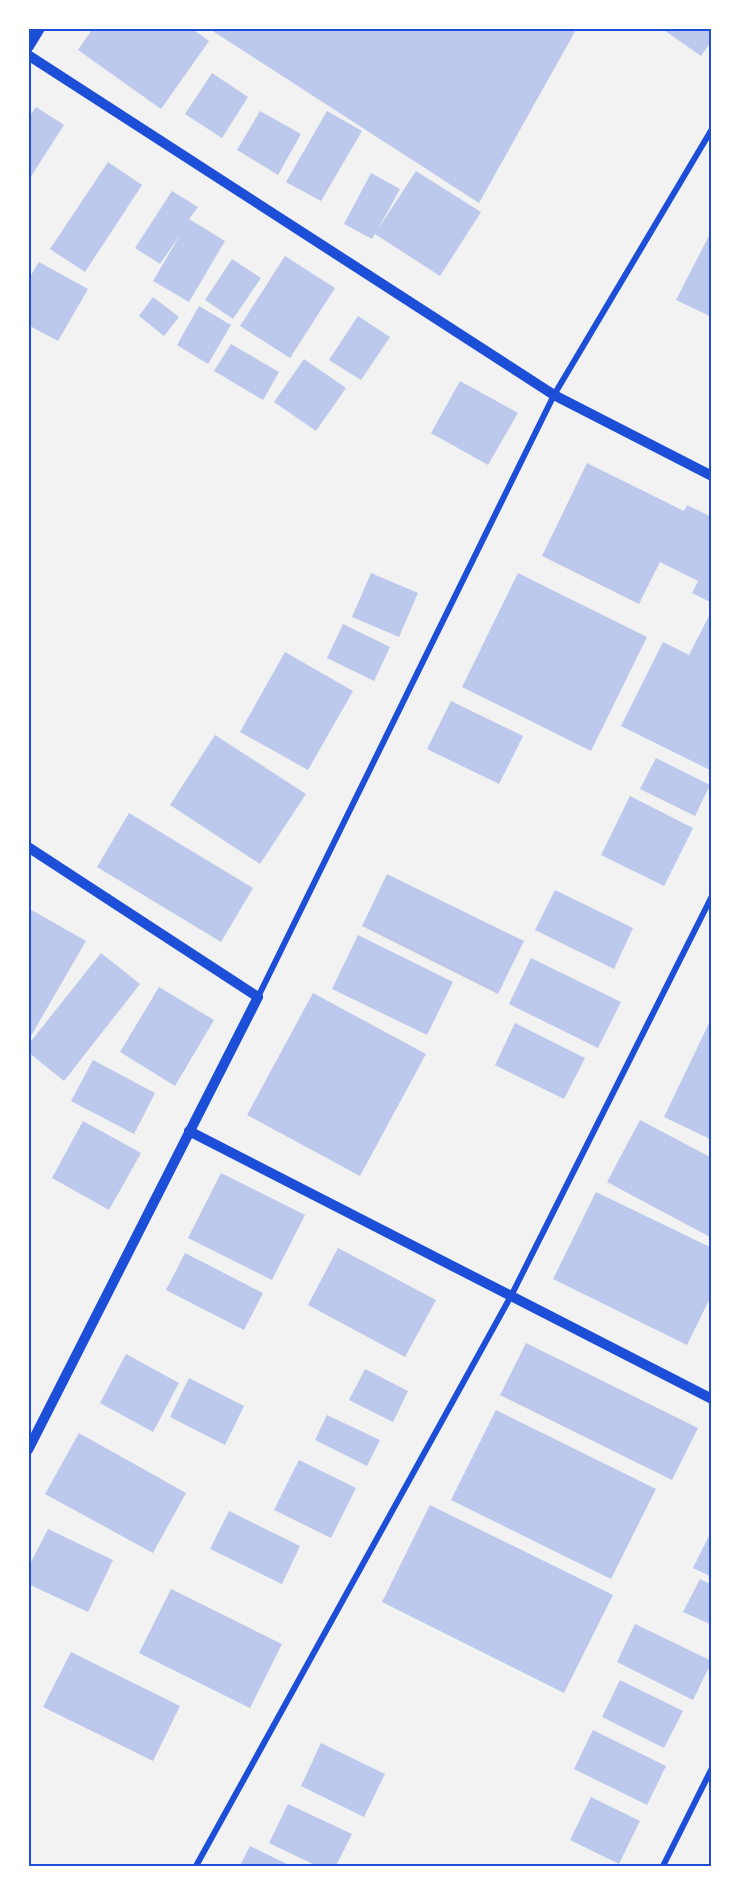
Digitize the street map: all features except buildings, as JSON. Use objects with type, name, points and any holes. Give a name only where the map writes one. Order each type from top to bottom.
[{"type":"main road","points":[[28,46],[39,28]]},
{"type":"street","points":[[28,55],[554,395],[711,476]]},
{"type":"street","points":[[28,1450],[258,997],[554,395],[711,129]]},
{"type":"street","points":[[28,847],[258,997]]},
{"type":"street","points":[[196,1866],[511,1296],[711,896]]},
{"type":"street","points":[[189,1131],[711,1399]]},
{"type":"street","points":[[663,1866],[711,1768]]}]
